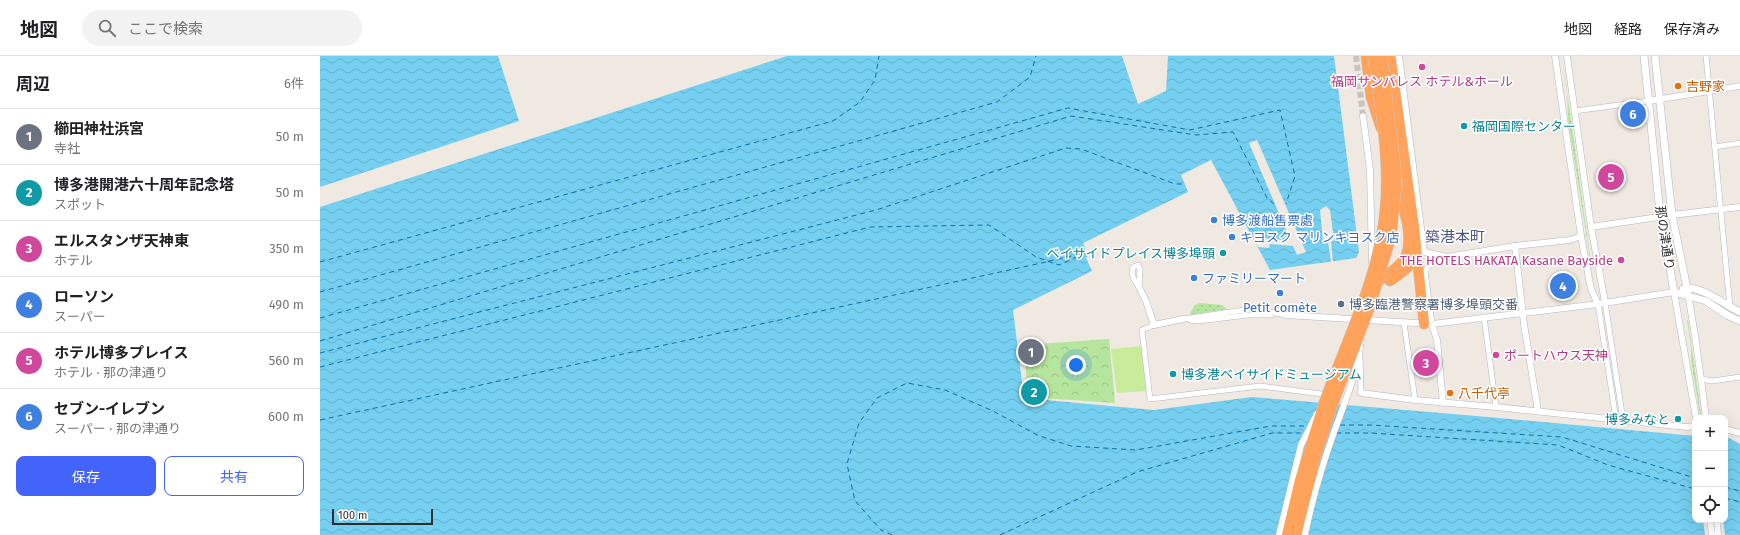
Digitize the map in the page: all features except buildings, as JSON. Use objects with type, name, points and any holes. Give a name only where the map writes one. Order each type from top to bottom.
[{"type":"highway","points":[[1360,319],[1365,299],[1376,284],[1391,273],[1404,259],[1409,244],[1408,226],[1388,148],[1371,97],[1366,56]]},
{"type":"highway","points":[[1287,535],[1304,467],[1376,260],[1385,211],[1386,169],[1373,56]]},
{"type":"highway","points":[[1296,535],[1316,456],[1339,387],[1371,304],[1390,237],[1396,191],[1396,170],[1382,56]]},
{"type":"highway","points":[[1390,56],[1428,324]]},
{"type":"highway","points":[[1360,319],[1380,288],[1404,272],[1411,262],[1415,255],[1414,226]]},
{"type":"main road","name":"那の津通り","points":[[1644,56],[1661,216],[1674,292]]},
{"type":"main road","name":"那の津通り","points":[[1655,56],[1672,215],[1687,288]]},
{"type":"main road","points":[[1674,292],[1687,288],[1709,293],[1740,312]]},
{"type":"main road","points":[[1674,292],[1689,297],[1706,300],[1728,315],[1740,321]]},
{"type":"street","points":[[1399,56],[1424,252],[1447,257]]},
{"type":"street","points":[[1555,56],[1581,236],[1591,289],[1601,303],[1623,420]]},
{"type":"street","points":[[1567,56],[1616,419]]},
{"type":"street","points":[[1706,56],[1722,210],[1730,307]]},
{"type":"street","points":[[1574,111],[1659,100],[1740,86]]},
{"type":"street","points":[[1280,535],[1302,445],[1311,423],[1327,399],[1346,347],[1360,319],[1369,285],[1372,266],[1370,170],[1363,116]]},
{"type":"street","points":[[1715,147],[1740,143]]},
{"type":"street","points":[[1591,227],[1661,216],[1740,207]]},
{"type":"street","points":[[1443,403],[1436,340],[1428,324],[1425,272],[1432,262],[1447,257],[1515,246],[1570,240],[1581,236]]},
{"type":"street","points":[[1515,246],[1538,411]]},
{"type":"street","points":[[1139,287],[1146,301],[1154,325]]},
{"type":"street","name":"那の津通り","points":[[1687,288],[1706,415]]},
{"type":"street","points":[[1327,399],[1308,392],[1260,386],[1150,399],[1142,330],[1154,325],[1183,319],[1251,309],[1286,315],[1428,324],[1601,303],[1674,292]]},
{"type":"street","name":"那の津通り","points":[[1674,292],[1695,415]]},
{"type":"street","points":[[1484,317],[1496,407]]},
{"type":"street","points":[[1360,319],[1361,393],[1443,403],[1692,426]]},
{"type":"street","points":[[1404,323],[1415,400]]},
{"type":"street","points":[[1304,535],[1324,459],[1360,354]]},
{"type":"street","points":[[1701,380],[1712,381],[1740,377]]},
{"type":"street","points":[[1728,430],[1740,433]]},
{"type":"street","points":[[1710,523],[1712,535]]},
{"type":"street","points":[[1717,523],[1718,535]]},
{"type":"green space","points":[[1567,92],[1594,284],[1568,119]]},
{"type":"green space","points":[[1200,303],[1222,305],[1227,309],[1189,315],[1195,305]]},
{"type":"green space","points":[[1687,320],[1701,414],[1700,415],[1691,360],[1691,347]]},
{"type":"green space","points":[[1109,339],[1115,403],[1028,397],[1024,345]]},
{"type":"green space","points":[[1142,346],[1147,391],[1117,393],[1111,349]]},
{"type":"water","points":[[320,56],[498,56],[519,121],[320,187]]},
{"type":"water","points":[[787,56],[1122,56],[1138,104],[1166,91],[1168,56],[1334,56],[1359,252],[1356,258],[1270,270],[1211,160],[1181,175],[1188,192],[1083,243],[1088,256],[1086,258],[1092,271],[1013,310],[1024,398],[1154,410],[1252,397],[1692,436],[1692,523],[1728,523],[1728,438],[1740,444],[1740,535],[320,535],[320,207]]},
{"type":"pier","points":[[1257,140],[1306,252],[1297,255],[1293,246],[1270,244],[1269,248],[1258,247],[1253,237],[1285,240],[1285,237],[1289,237],[1249,143]]},
{"type":"pier","points":[[1326,206],[1330,210],[1334,240],[1331,242],[1333,262],[1331,262],[1328,242],[1323,241],[1320,210]]},
{"type":"pier","points":[[1703,523],[1723,523],[1725,535],[1705,535]]},
{"type":"ferry route","points":[[320,262],[833,121],[860,102],[875,80],[879,56]]},
{"type":"ferry route","points":[[320,292],[997,102],[1030,77],[1036,56]]},
{"type":"ferry route","points":[[320,318],[1068,108],[1190,130],[1280,110],[1295,176],[1286,204]]},
{"type":"ferry route","points":[[320,341],[1071,116],[1196,135],[1233,132],[1267,198],[1276,206]]},
{"type":"ferry route","points":[[320,353],[876,210],[1066,148],[1081,149],[1175,184],[1184,184]]},
{"type":"ferry route","points":[[320,367],[870,227],[989,225],[1036,257],[1059,265],[1087,252]]},
{"type":"ferry route","points":[[1049,261],[1085,253]]},
{"type":"ferry route","points":[[320,420],[1046,262]]},
{"type":"ferry route","points":[[892,535],[881,530],[855,501],[847,464],[859,423],[877,398],[907,383],[945,390],[993,411],[1037,435],[1071,446],[1136,450],[1271,426],[1307,426]]},
{"type":"ferry route","points":[[1340,425],[1370,425],[1562,437],[1692,477]]},
{"type":"ferry route","points":[[1000,535],[1137,472],[1272,433],[1304,433]]},
{"type":"ferry route","points":[[1336,433],[1370,433],[1558,445],[1608,465],[1692,488]]},
{"type":"ferry route","points":[[1728,488],[1740,491]]},
{"type":"ferry route","points":[[1728,499],[1740,502]]},
{"type":"tunnel","points":[[1356,56],[1363,116]]},
{"type":"place","name":"福岡サンパレス ホテル&ホール","points":[[1422,67]]},
{"type":"place","name":"吉野家","points":[[1678,86]]},
{"type":"place","name":"セブン-イレブン","points":[[1633,114]]},
{"type":"place","name":"福岡国際センター","points":[[1464,126]]},
{"type":"place","name":"ホテル博多プレイス","points":[[1611,177]]},
{"type":"place","name":"博多渡船售票處","points":[[1214,220]]},
{"type":"place","name":"キヨスク マリンキヨスク店","points":[[1232,237]]},
{"type":"place","name":"ベイサイドプレイス博多埠頭","points":[[1223,253]]},
{"type":"place","name":"THE HOTELS HAKATA Kasane Bayside","points":[[1621,260]]},
{"type":"place","name":"ファミリーマート","points":[[1194,278]]},
{"type":"place","name":"ローソン","points":[[1563,286]]},
{"type":"place","name":"Petit comète","points":[[1280,293]]},
{"type":"place","name":"博多臨港警察署博多埠頭交番","points":[[1341,304]]},
{"type":"place","name":"櫛田神社浜宮","points":[[1031,352]]},
{"type":"place","name":"ポートハウス天神","points":[[1496,355]]},
{"type":"place","name":"エルスタンザ天神東","points":[[1426,363]]},
{"type":"place","name":"博多港ベイサイドミュージアム","points":[[1173,374]]},
{"type":"place","name":"博多港開港六十周年記念塔","points":[[1034,392]]},
{"type":"place","name":"八千代亭","points":[[1450,393]]},
{"type":"place","name":"博多みなと","points":[[1678,419]]},
{"type":"district","name":"築港本町","points":[[1455,237]]}]
